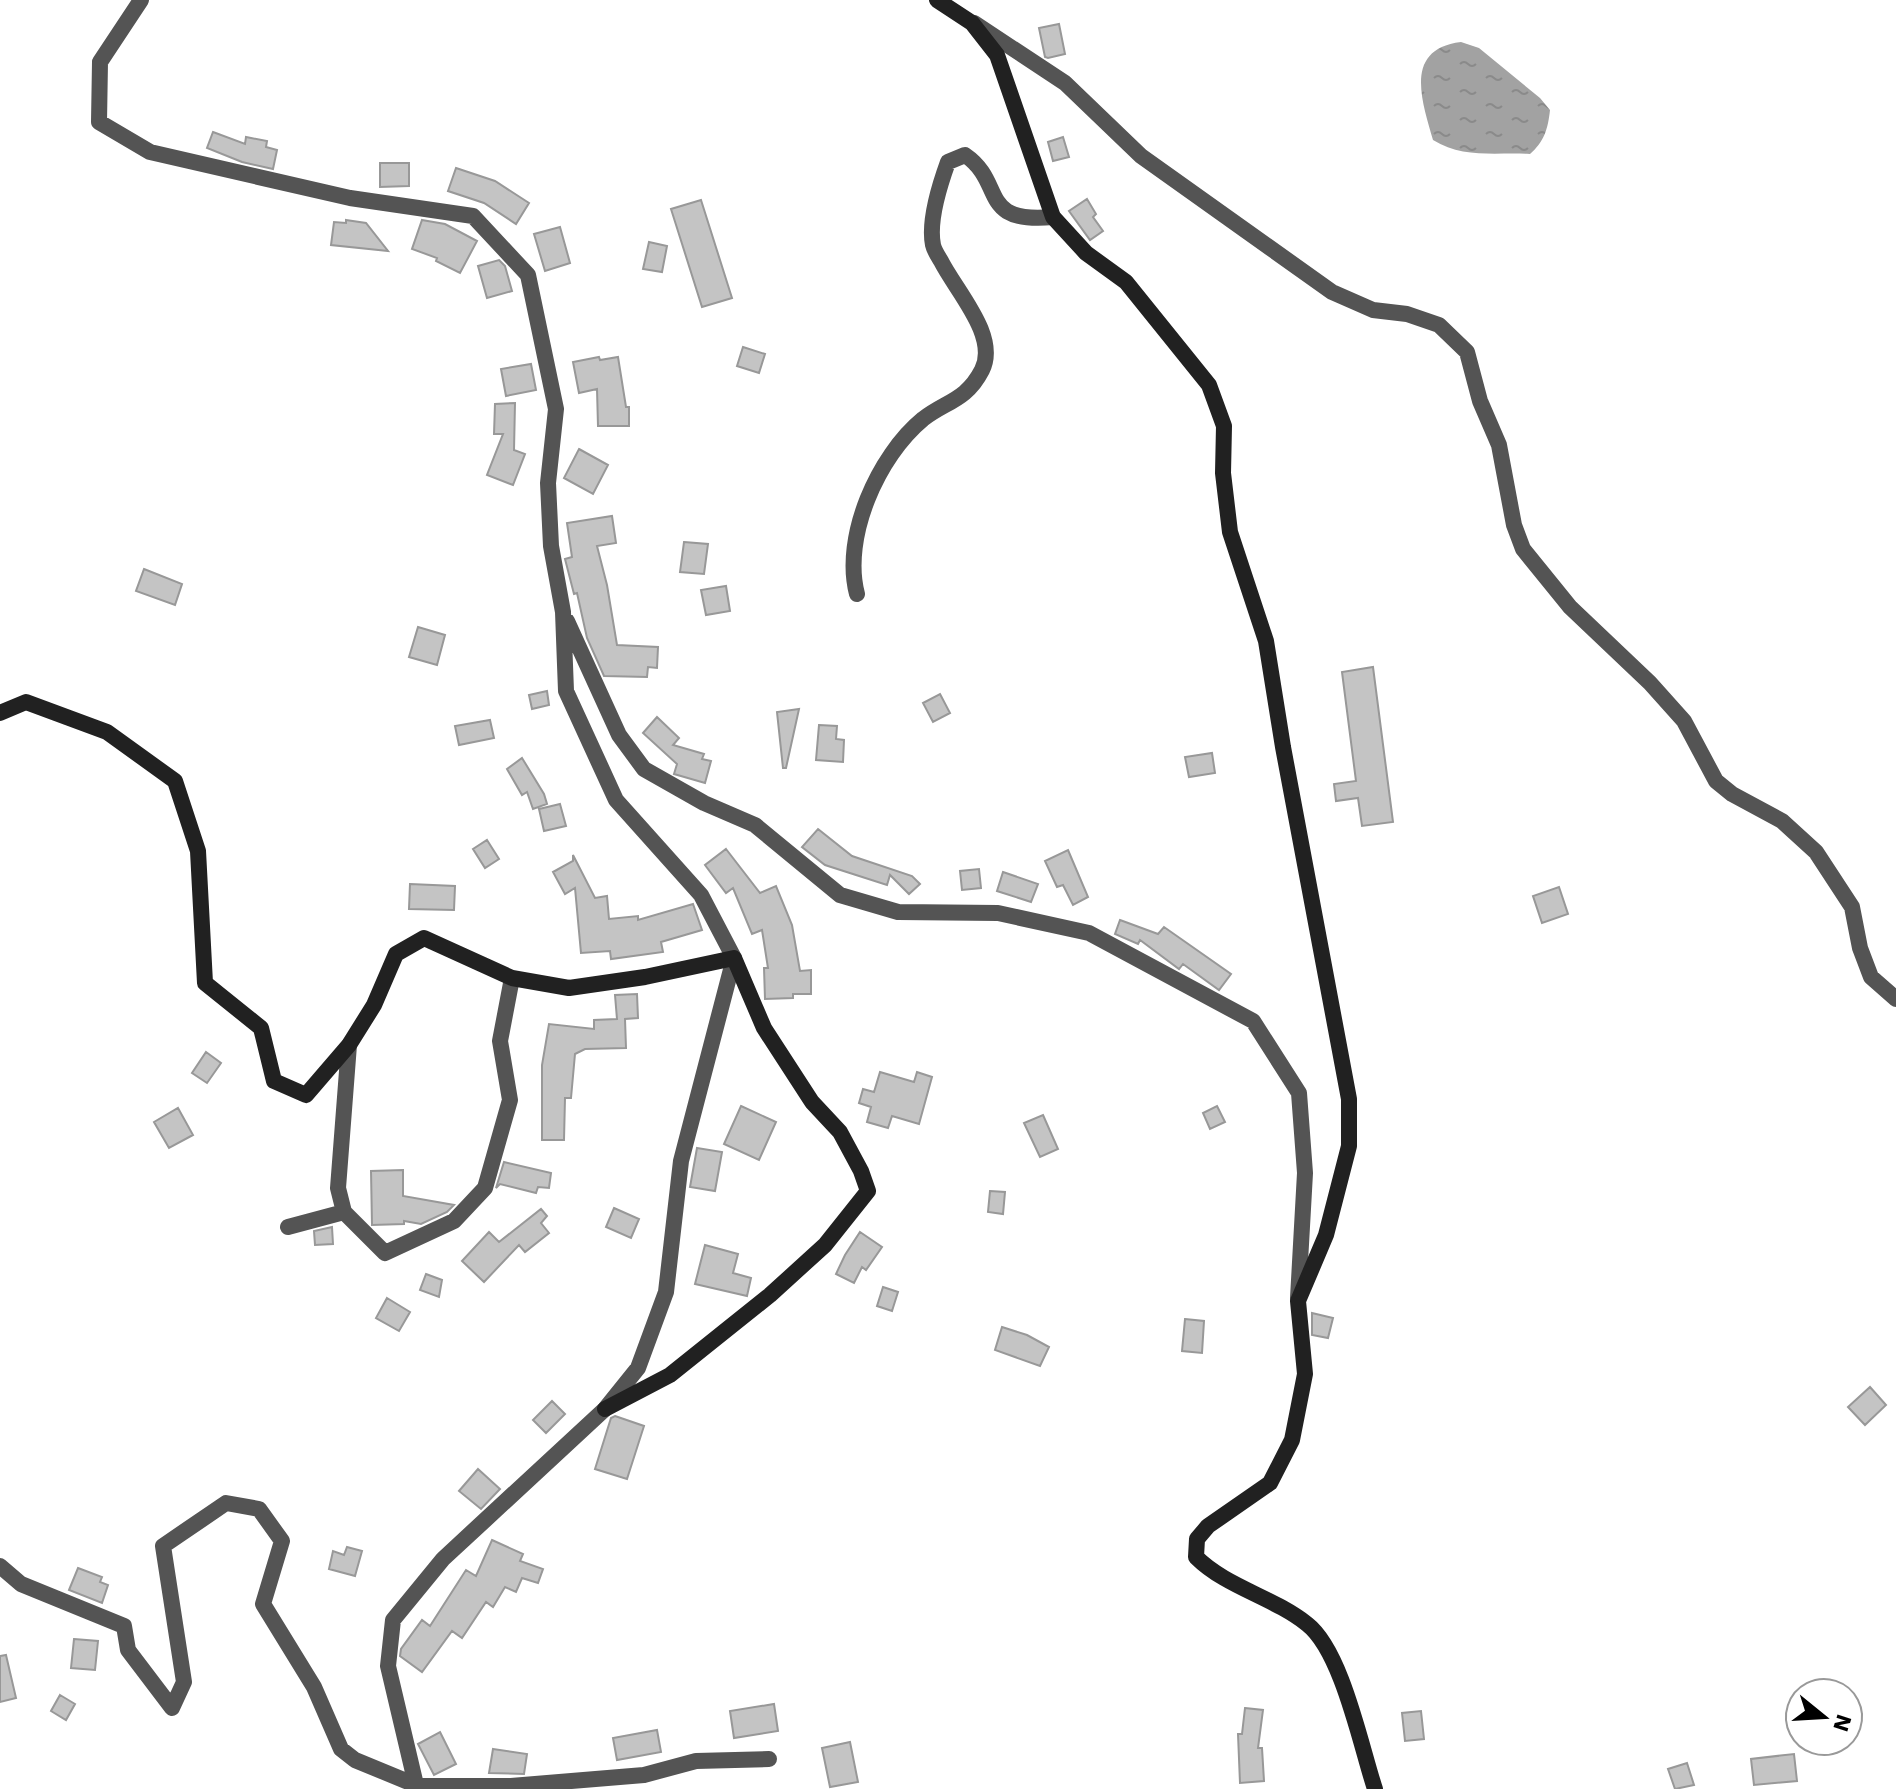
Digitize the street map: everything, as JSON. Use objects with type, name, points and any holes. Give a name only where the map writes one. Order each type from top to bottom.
[{"type":"street","points":[[141,0],[100,62],[99,122],[150,152],[350,198],[473,216],[528,275],[556,409],[548,483],[551,546],[563,612],[566,691],[616,800],[701,895],[734,958],[764,1028],[812,1102],[840,1132],[868,1191],[825,1245],[770,1295],[670,1375],[605,1409]]},
{"type":"street","points":[[937,0],[1065,83],[1141,156],[1332,292],[1373,310],[1426,319],[1439,325],[1467,352],[1480,401],[1499,445],[1514,525],[1523,549],[1570,607],[1650,683],[1684,721],[1716,781],[1732,794],[1782,821],[1816,852],[1852,907],[1860,948],[1871,977],[1896,999]]},
{"type":"street","points":[[972,23],[997,55],[1053,217],[1086,253],[1126,282],[1154,315],[1209,385],[1224,426],[1223,473],[1230,532],[1266,641],[1349,1099],[1349,1146],[1326,1235],[1298,1301]]},
{"type":"street","points":[[857,594],[857,531],[879,471],[896,447],[924,418],[959,399],[982,370],[989,350],[981,329],[933,245],[936,195],[948,162],[965,155],[975,162],[994,200],[1012,215],[1032,219],[1053,217]]},
{"type":"street","points":[[563,612],[619,735],[644,769],[704,803],[755,825],[840,895],[898,912],[998,913],[1089,933],[1253,1021],[1299,1093],[1305,1173],[1298,1301],[1305,1374],[1292,1440],[1270,1483],[1208,1526],[1197,1539],[1196,1557],[1207,1568],[1310,1626],[1333,1661],[1360,1733],[1375,1789]]},
{"type":"street","points":[[0,713],[26,702],[107,732],[175,781],[198,851],[205,983],[261,1028],[274,1081],[306,1095],[349,1045],[374,1005],[396,954],[424,938],[512,978],[569,988],[645,977],[734,958]]},
{"type":"street","points":[[417,1788],[388,1666],[393,1620],[443,1559],[605,1409],[638,1368],[666,1292],[681,1161],[734,958]]},
{"type":"street","points":[[349,1045],[338,1188],[344,1212],[385,1253],[454,1221],[485,1188],[510,1100],[500,1041],[512,978]]},
{"type":"street","points":[[288,1227],[344,1212]]},
{"type":"street","points":[[0,1566],[21,1584],[124,1626],[128,1650],[172,1708],[184,1682],[163,1546],[226,1503],[259,1509],[282,1541],[263,1604],[314,1687],[341,1749],[355,1760],[417,1788],[511,1786],[644,1775],[696,1761],[769,1759]]},
{"type":"water","points":[[1461,42],[1479,48],[1540,98],[1550,110],[1544,135],[1530,154],[1468,152],[1433,140],[1422,94],[1424,66],[1431,55],[1443,47]]},
{"type":"building","points":[[1059,24],[1065,54],[1045,57],[1039,28]]},
{"type":"building","points":[[213,132],[245,144],[246,137],[267,141],[266,147],[277,150],[273,169],[242,162],[207,148]]},
{"type":"building","points":[[1063,137],[1069,157],[1053,161],[1048,142]]},
{"type":"building","points":[[380,163],[409,163],[409,186],[380,187]]},
{"type":"building","points":[[456,168],[495,181],[529,203],[516,224],[484,203],[448,191]]},
{"type":"building","points":[[1087,199],[1096,214],[1093,217],[1103,231],[1090,240],[1069,211]]},
{"type":"building","points":[[701,200],[732,298],[702,307],[671,209]]},
{"type":"building","points":[[346,220],[366,223],[388,251],[331,245],[334,222],[346,223]]},
{"type":"building","points":[[422,220],[445,224],[477,241],[460,273],[436,261],[437,258],[412,249]]},
{"type":"building","points":[[560,227],[570,263],[545,271],[534,234]]},
{"type":"building","points":[[649,242],[667,246],[662,272],[643,269]]},
{"type":"building","points":[[499,260],[505,266],[512,291],[487,298],[478,266]]},
{"type":"building","points":[[743,347],[765,354],[759,373],[737,366]]},
{"type":"building","points":[[599,357],[600,360],[618,357],[626,407],[629,407],[629,426],[598,426],[597,389],[579,393],[573,362]]},
{"type":"building","points":[[531,364],[536,390],[506,396],[501,369]]},
{"type":"building","points":[[515,403],[514,450],[525,454],[513,485],[487,475],[503,434],[494,434],[495,404]]},
{"type":"building","points":[[579,449],[608,465],[593,494],[564,478]]},
{"type":"building","points":[[612,516],[616,543],[597,546],[617,645],[658,647],[657,668],[648,667],[647,677],[604,676],[587,638],[577,593],[574,594],[565,559],[572,557],[567,523]]},
{"type":"building","points":[[684,542],[708,544],[704,574],[680,572]]},
{"type":"building","points":[[144,569],[182,584],[175,605],[136,591]]},
{"type":"building","points":[[726,586],[730,611],[706,615],[701,590]]},
{"type":"building","points":[[418,627],[445,635],[437,665],[409,657]]},
{"type":"building","points":[[1373,667],[1393,822],[1362,826],[1358,798],[1336,801],[1334,784],[1356,781],[1342,672]]},
{"type":"building","points":[[547,691],[549,705],[532,709],[529,695]]},
{"type":"building","points":[[940,694],[950,713],[933,722],[923,703]]},
{"type":"building","points":[[799,709],[786,768],[783,768],[777,712]]},
{"type":"building","points":[[657,717],[679,738],[673,745],[704,754],[702,759],[711,761],[705,783],[674,774],[677,764],[643,733]]},
{"type":"building","points":[[490,720],[494,738],[459,745],[455,726]]},
{"type":"building","points":[[819,725],[837,726],[836,739],[844,740],[843,762],[816,760]]},
{"type":"building","points":[[1212,753],[1215,773],[1189,777],[1185,757]]},
{"type":"building","points":[[522,758],[547,804],[533,809],[527,792],[522,795],[507,769]]},
{"type":"building","points":[[560,804],[566,826],[544,831],[539,809]]},
{"type":"building","points":[[818,829],[852,856],[912,876],[920,884],[909,894],[890,875],[887,885],[825,865],[802,847]]},
{"type":"building","points":[[487,840],[499,859],[485,868],[473,849]]},
{"type":"building","points":[[726,849],[760,893],[776,886],[792,925],[800,971],[811,970],[811,994],[765,999],[764,968],[768,968],[762,930],[752,934],[733,888],[726,893],[705,865]]},
{"type":"building","points":[[1068,850],[1088,897],[1073,905],[1063,885],[1057,887],[1045,861]]},
{"type":"building","points":[[573,855],[595,898],[607,896],[609,919],[638,916],[638,920],[693,904],[702,930],[661,942],[663,952],[611,959],[610,951],[581,953],[575,888],[565,894],[553,872],[573,861]]},
{"type":"building","points":[[979,869],[981,888],[962,890],[960,871]]},
{"type":"building","points":[[1003,872],[1038,884],[1031,902],[997,891]]},
{"type":"building","points":[[410,884],[455,886],[454,910],[409,909]]},
{"type":"building","points":[[1559,887],[1568,914],[1542,923],[1533,896]]},
{"type":"building","points":[[1120,920],[1158,934],[1164,927],[1231,974],[1219,990],[1183,964],[1179,969],[1140,940],[1138,944],[1115,934]]},
{"type":"building","points":[[637,994],[638,1018],[625,1019],[626,1048],[585,1049],[575,1054],[571,1098],[565,1098],[564,1140],[542,1140],[542,1065],[549,1024],[594,1029],[594,1020],[617,1019],[615,995]]},
{"type":"building","points":[[206,1052],[221,1063],[207,1083],[192,1073]]},
{"type":"building","points":[[880,1072],[914,1082],[917,1072],[932,1077],[919,1124],[892,1116],[888,1128],[867,1122],[871,1107],[859,1103],[863,1089],[874,1092]]},
{"type":"building","points":[[741,1106],[776,1122],[759,1160],[724,1144]]},
{"type":"building","points":[[1217,1106],[1225,1122],[1210,1129],[1203,1113]]},
{"type":"building","points":[[178,1108],[193,1135],[169,1148],[154,1122]]},
{"type":"building","points":[[1043,1115],[1058,1149],[1040,1157],[1024,1123]]},
{"type":"building","points":[[697,1148],[722,1152],[715,1191],[690,1187]]},
{"type":"building","points":[[504,1162],[551,1173],[549,1188],[538,1187],[536,1193],[500,1184],[496,1188]]},
{"type":"building","points":[[403,1170],[403,1196],[454,1205],[447,1212],[421,1224],[404,1221],[404,1224],[372,1225],[371,1171]]},
{"type":"building","points":[[990,1191],[1005,1192],[1003,1214],[988,1212]]},
{"type":"building","points":[[614,1208],[639,1219],[631,1238],[606,1227]]},
{"type":"building","points":[[541,1209],[547,1216],[541,1223],[549,1233],[525,1252],[519,1245],[484,1282],[462,1261],[489,1232],[499,1242]]},
{"type":"building","points":[[332,1227],[333,1244],[315,1245],[314,1231]]},
{"type":"building","points":[[860,1232],[882,1247],[866,1270],[862,1267],[854,1283],[836,1274]]},
{"type":"building","points":[[705,1245],[738,1254],[733,1273],[751,1278],[747,1296],[695,1284]]},
{"type":"building","points":[[426,1274],[442,1280],[439,1297],[420,1290]]},
{"type":"building","points":[[883,1287],[898,1292],[892,1311],[877,1306]]},
{"type":"building","points":[[387,1298],[410,1312],[399,1331],[376,1318]]},
{"type":"building","points":[[1312,1313],[1333,1318],[1328,1338],[1312,1335]]},
{"type":"building","points":[[1185,1319],[1204,1321],[1202,1353],[1182,1351]]},
{"type":"building","points":[[1002,1327],[1027,1335],[1049,1347],[1040,1366],[995,1350]]},
{"type":"building","points":[[1870,1387],[1886,1405],[1865,1425],[1848,1407]]},
{"type":"building","points":[[552,1401],[565,1414],[546,1433],[533,1420]]},
{"type":"building","points":[[615,1416],[644,1426],[627,1479],[595,1469],[611,1418]]},
{"type":"building","points":[[478,1469],[500,1489],[481,1509],[459,1491]]},
{"type":"building","points":[[492,1540],[523,1554],[520,1561],[543,1569],[538,1583],[522,1578],[516,1592],[505,1587],[493,1607],[486,1602],[462,1638],[452,1631],[422,1672],[400,1656],[401,1649],[422,1620],[430,1626],[466,1570],[476,1576]]},
{"type":"building","points":[[347,1547],[362,1551],[355,1576],[329,1569],[333,1551],[344,1555]]},
{"type":"building","points":[[78,1568],[102,1577],[100,1582],[108,1585],[102,1603],[69,1590]]},
{"type":"building","points":[[74,1639],[98,1641],[95,1670],[71,1668]]},
{"type":"building","points":[[6,1655],[16,1698],[0,1702],[0,1656]]},
{"type":"building","points":[[60,1695],[75,1704],[66,1720],[51,1711]]},
{"type":"building","points":[[774,1704],[778,1731],[734,1738],[730,1711]]},
{"type":"building","points":[[1245,1708],[1263,1710],[1258,1748],[1262,1748],[1264,1781],[1240,1783],[1238,1734],[1242,1734]]},
{"type":"building","points":[[1421,1711],[1424,1739],[1405,1741],[1402,1713]]},
{"type":"building","points":[[657,1730],[661,1752],[617,1760],[613,1738]]},
{"type":"building","points":[[440,1732],[456,1764],[434,1775],[418,1744]]},
{"type":"building","points":[[850,1742],[858,1782],[830,1787],[822,1748]]},
{"type":"building","points":[[493,1749],[527,1754],[524,1774],[489,1773]]},
{"type":"building","points":[[1794,1757],[1797,1781],[1754,1785],[1751,1759]]},
{"type":"building","points":[[1687,1763],[1694,1785],[1675,1789],[1668,1769]]}]
